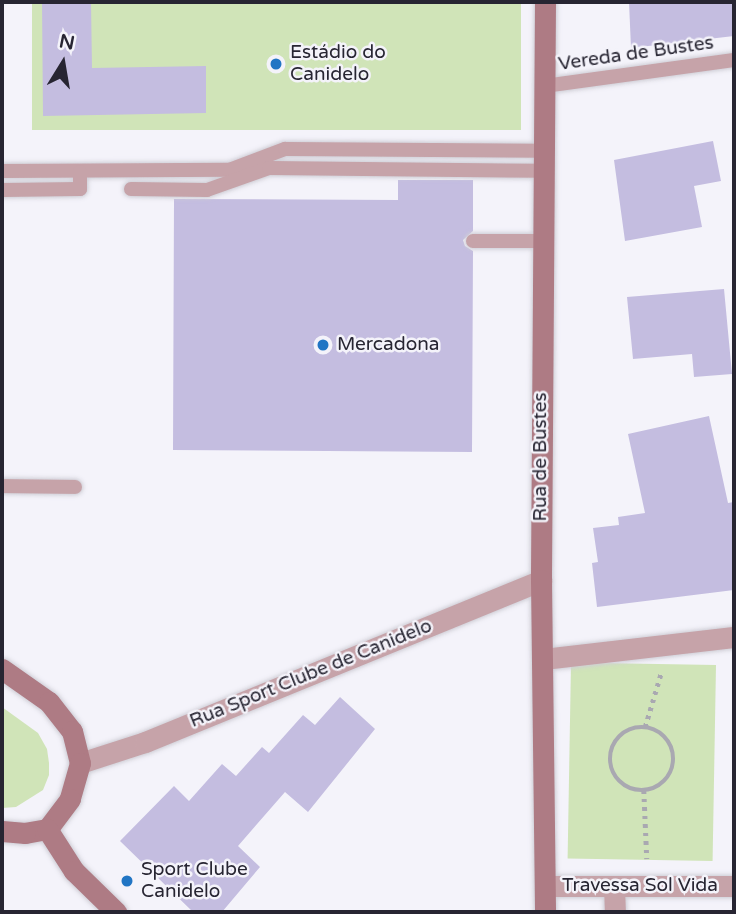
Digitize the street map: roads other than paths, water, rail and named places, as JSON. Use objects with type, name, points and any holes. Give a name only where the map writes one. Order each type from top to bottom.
[{"type":"main road","name":"Rua de Bustes","points":[[545,2],[541,580],[545,912]]},
{"type":"main road","points":[[2,669],[49,702],[72,731],[80,763],[70,799],[47,829],[25,834],[2,831]]},
{"type":"main road","points":[[47,829],[74,871],[116,912]]},
{"type":"street","name":"Rua Sport Clube de Canidelo","points":[[80,763],[145,742],[541,580]]},
{"type":"street","points":[[543,659],[734,637]]},
{"type":"street","name":"Travessa Sol Vida","points":[[545,886],[734,886]]},
{"type":"street","points":[[614,886],[614,912]]},
{"type":"lane","name":"Vereda de Bustes","points":[[544,86],[734,60]]},
{"type":"lane","points":[[2,171],[229,170],[285,149],[542,161]]},
{"type":"lane","points":[[131,189],[207,190],[269,168],[463,174],[542,161]]},
{"type":"lane","points":[[2,190],[80,189],[80,172]]},
{"type":"lane","points":[[473,241],[542,241]]},
{"type":"lane","points":[[2,486],[75,487]]},
{"type":"place","name":"Estádio do Canidelo","points":[[276,64]]},
{"type":"place","name":"Mercadona","points":[[323,345]]},
{"type":"place","name":"Sport Clube Canidelo","points":[[127,881]]}]
